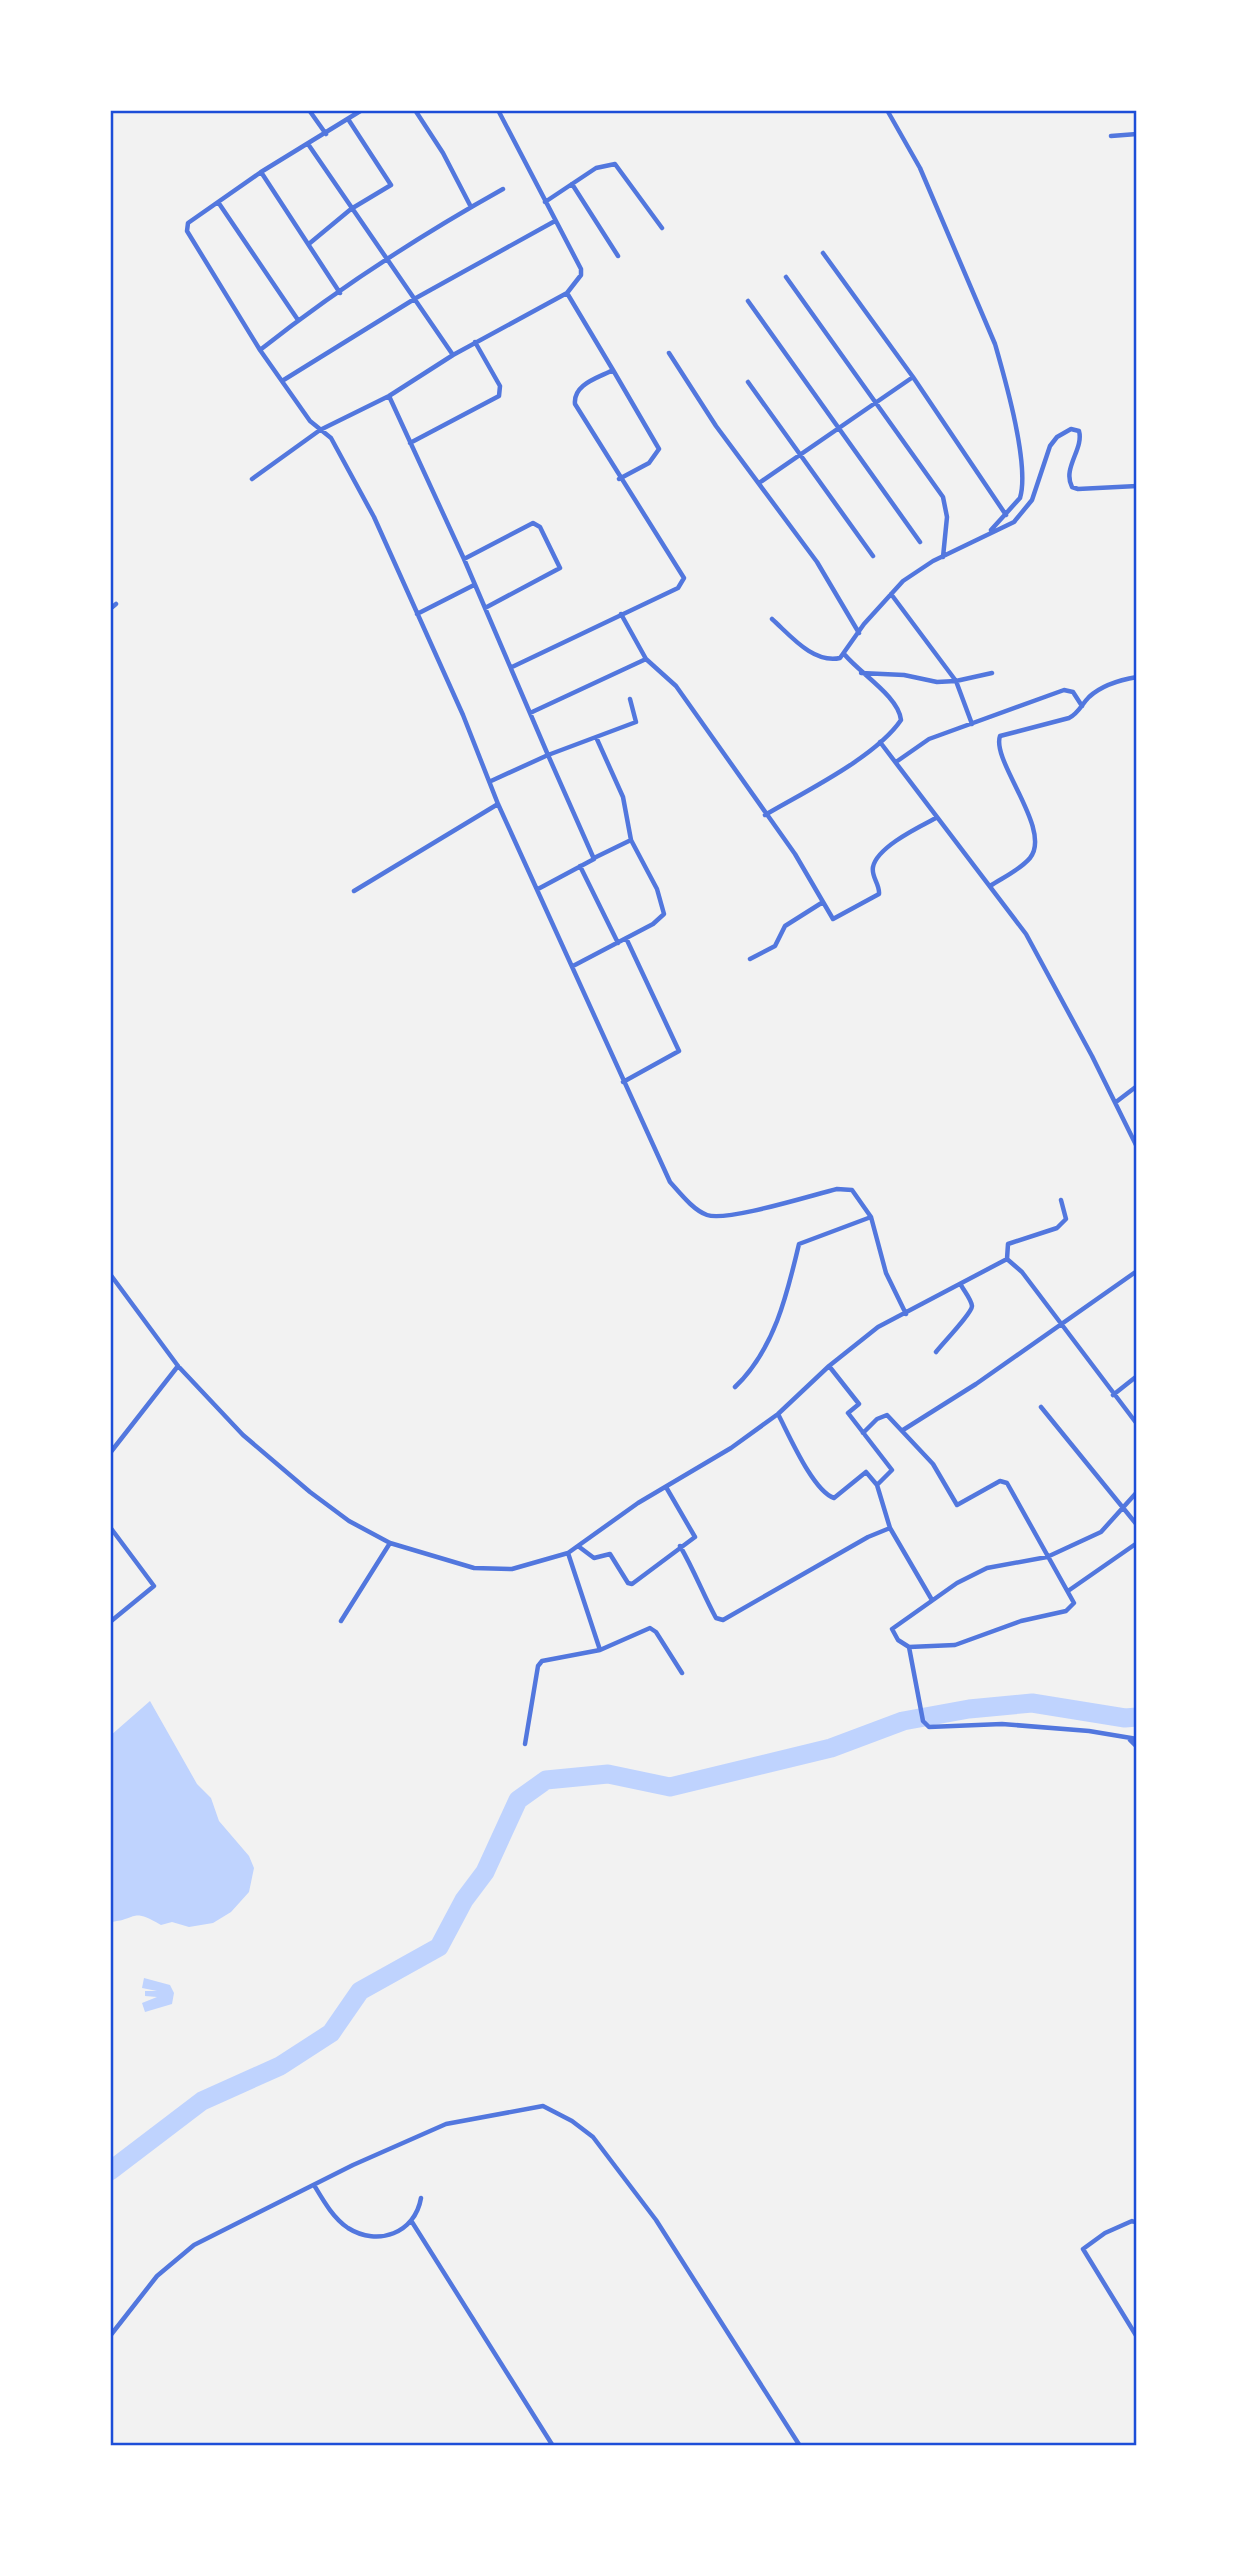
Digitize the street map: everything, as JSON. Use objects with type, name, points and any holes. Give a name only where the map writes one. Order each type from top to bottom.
[{"type":"street","points":[[309,110],[326,134]]},
{"type":"street","points":[[362,110],[261,172],[188,223],[187,231],[260,350],[320,430],[331,438],[374,517],[491,781],[498,804],[670,1182],[707,1215],[743,1212],[845,1188],[858,1195],[871,1217],[886,1273],[906,1314]]},
{"type":"street","points":[[415,110],[443,153],[471,207]]},
{"type":"street","points":[[252,480],[320,430],[389,396],[475,342],[567,293],[581,275],[581,269],[498,110]]},
{"type":"street","points":[[887,110],[920,169],[995,344],[1004,375],[1021,459],[1022,491],[1006,515],[988,533]]},
{"type":"street","points":[[310,243],[351,209],[391,185],[348,119]]},
{"type":"street","points":[[1111,136],[1137,134]]},
{"type":"street","points":[[309,144],[453,355]]},
{"type":"street","points":[[544,202],[596,168],[615,164],[662,228]]},
{"type":"street","points":[[261,172],[310,243],[340,293]]},
{"type":"street","points":[[572,184],[618,256]]},
{"type":"street","points":[[260,350],[387,260],[503,188]]},
{"type":"street","points":[[218,202],[298,321]]},
{"type":"street","points":[[282,381],[416,298],[555,221]]},
{"type":"street","points":[[822,253],[913,377],[1006,515]]},
{"type":"street","points":[[786,277],[943,497],[947,517],[943,557]]},
{"type":"street","points":[[567,293],[659,449],[649,463],[619,478]]},
{"type":"street","points":[[748,301],[920,542]]},
{"type":"street","points":[[410,443],[499,396],[500,386],[475,342]]},
{"type":"street","points":[[669,353],[817,562],[860,634]]},
{"type":"street","points":[[512,667],[678,588],[684,578],[575,404],[581,387],[613,370]]},
{"type":"street","points":[[759,483],[913,377]]},
{"type":"street","points":[[748,382],[873,555]]},
{"type":"street","points":[[389,396],[512,667],[594,859]]},
{"type":"street","points":[[772,619],[803,647],[824,658],[833,660],[845,655],[903,581],[988,533],[1014,522],[1032,499],[1050,446],[1057,437],[1071,429],[1079,431],[1081,438],[1070,468],[1072,487],[1079,489],[1137,486]]},
{"type":"street","points":[[464,559],[533,523],[540,527],[560,568],[485,608]]},
{"type":"street","points":[[417,614],[474,585]]},
{"type":"street","points":[[891,594],[956,681],[972,724]]},
{"type":"street","points":[[110,609],[117,604]]},
{"type":"street","points":[[621,614],[646,659],[676,686],[765,815],[796,854],[835,919],[879,894],[872,870],[876,859],[909,832],[936,818]]},
{"type":"street","points":[[765,815],[838,773],[880,742],[901,720],[900,711],[893,700],[860,673],[845,655]]},
{"type":"street","points":[[530,713],[646,659]]},
{"type":"street","points":[[860,673],[956,681],[992,673]]},
{"type":"street","points":[[990,886],[1030,858],[1034,850],[1030,818],[1001,752],[1000,736],[1069,718],[1078,713],[1082,706],[1106,685],[1137,677]]},
{"type":"street","points":[[896,762],[929,739],[1063,690],[1073,692],[1082,706]]},
{"type":"street","points":[[491,781],[548,755],[636,722],[630,699]]},
{"type":"street","points":[[573,966],[663,918],[664,914],[657,889],[631,840],[623,797],[596,737]]},
{"type":"street","points":[[880,742],[990,886],[1038,955],[1137,1147]]},
{"type":"street","points":[[354,891],[498,804]]},
{"type":"street","points":[[538,889],[631,840]]},
{"type":"street","points":[[580,866],[618,943]]},
{"type":"street","points":[[750,959],[775,946],[785,926],[823,902]]},
{"type":"street","points":[[623,1082],[679,1051],[626,938]]},
{"type":"street","points":[[1116,1102],[1137,1086]]},
{"type":"street","points":[[1007,1259],[1008,1244],[1057,1228],[1066,1219],[1061,1200]]},
{"type":"street","points":[[735,1387],[754,1370],[769,1338],[788,1292],[799,1244],[871,1217]]},
{"type":"street","points":[[110,1275],[178,1366],[243,1434],[310,1492],[349,1521],[390,1543],[474,1568],[512,1569],[568,1553],[666,1487],[731,1448],[778,1414],[828,1366],[878,1327],[1007,1259]]},
{"type":"street","points":[[1007,1259],[1022,1272],[1063,1324],[1137,1424]]},
{"type":"street","points":[[903,1430],[1063,1324],[1137,1271]]},
{"type":"street","points":[[936,1352],[951,1331],[971,1313],[972,1305],[961,1285]]},
{"type":"street","points":[[110,1453],[178,1366]]},
{"type":"street","points":[[828,1366],[859,1404],[848,1413],[892,1470],[877,1485]]},
{"type":"street","points":[[1113,1395],[1137,1376]]},
{"type":"street","points":[[1041,1407],[1137,1525]]},
{"type":"street","points":[[778,1414],[809,1470],[826,1494],[835,1498],[866,1472],[877,1485],[890,1528],[932,1600]]},
{"type":"street","points":[[863,1433],[882,1415],[887,1415],[933,1464],[957,1505],[1000,1481],[1007,1483],[1048,1557],[1068,1591],[1074,1603],[1066,1611],[1021,1621],[955,1645],[909,1647],[898,1640],[892,1629],[924,1609],[932,1600],[986,1568],[1048,1557],[1101,1532],[1137,1492]]},
{"type":"street","points":[[578,1546],[594,1558],[610,1554],[628,1583],[632,1584],[695,1537],[666,1487]]},
{"type":"street","points":[[110,1527],[154,1587],[110,1622]]},
{"type":"street","points":[[680,1546],[696,1573],[702,1594],[716,1618],[723,1620],[868,1537],[890,1528]]},
{"type":"street","points":[[341,1620],[390,1543]]},
{"type":"street","points":[[1068,1591],[1137,1543]]},
{"type":"street","points":[[568,1553],[600,1650]]},
{"type":"street","points":[[525,1744],[538,1666],[549,1660],[600,1650],[650,1628],[656,1632],[682,1673]]},
{"type":"street","points":[[909,1647],[923,1721],[929,1727],[1002,1724],[1089,1731],[1137,1739]]},
{"type":"street","points":[[1129,1739],[1137,1747]]},
{"type":"street","points":[[110,2336],[175,2258],[194,2245],[314,2185],[446,2124],[543,2106],[554,2110],[593,2137],[656,2220],[800,2446]]},
{"type":"street","points":[[314,2185],[331,2211],[351,2230],[377,2236],[396,2233],[412,2222],[419,2214],[421,2198]]},
{"type":"street","points":[[1137,2223],[1132,2221],[1105,2233],[1083,2249],[1137,2337]]},
{"type":"street","points":[[412,2222],[553,2446]]},
{"type":"water","points":[[150,1701],[197,1784],[211,1798],[219,1821],[249,1856],[254,1868],[249,1892],[231,1912],[213,1923],[189,1927],[172,1922],[161,1925],[139,1916],[110,1922],[110,1736]]},
{"type":"water","points":[[144,1978],[170,1985],[174,1993],[172,2004],[145,2012],[142,2003],[157,1997],[145,1996],[145,1991],[157,1991],[142,1988]]},
{"type":"waterway","points":[[110,2171],[202,2101],[280,2066],[331,2033],[360,1991],[439,1947],[464,1900],[485,1872],[518,1800],[546,1780],[608,1774],[670,1787],[831,1748],[903,1721],[969,1709],[1032,1703],[1125,1718],[1137,1717]]}]
